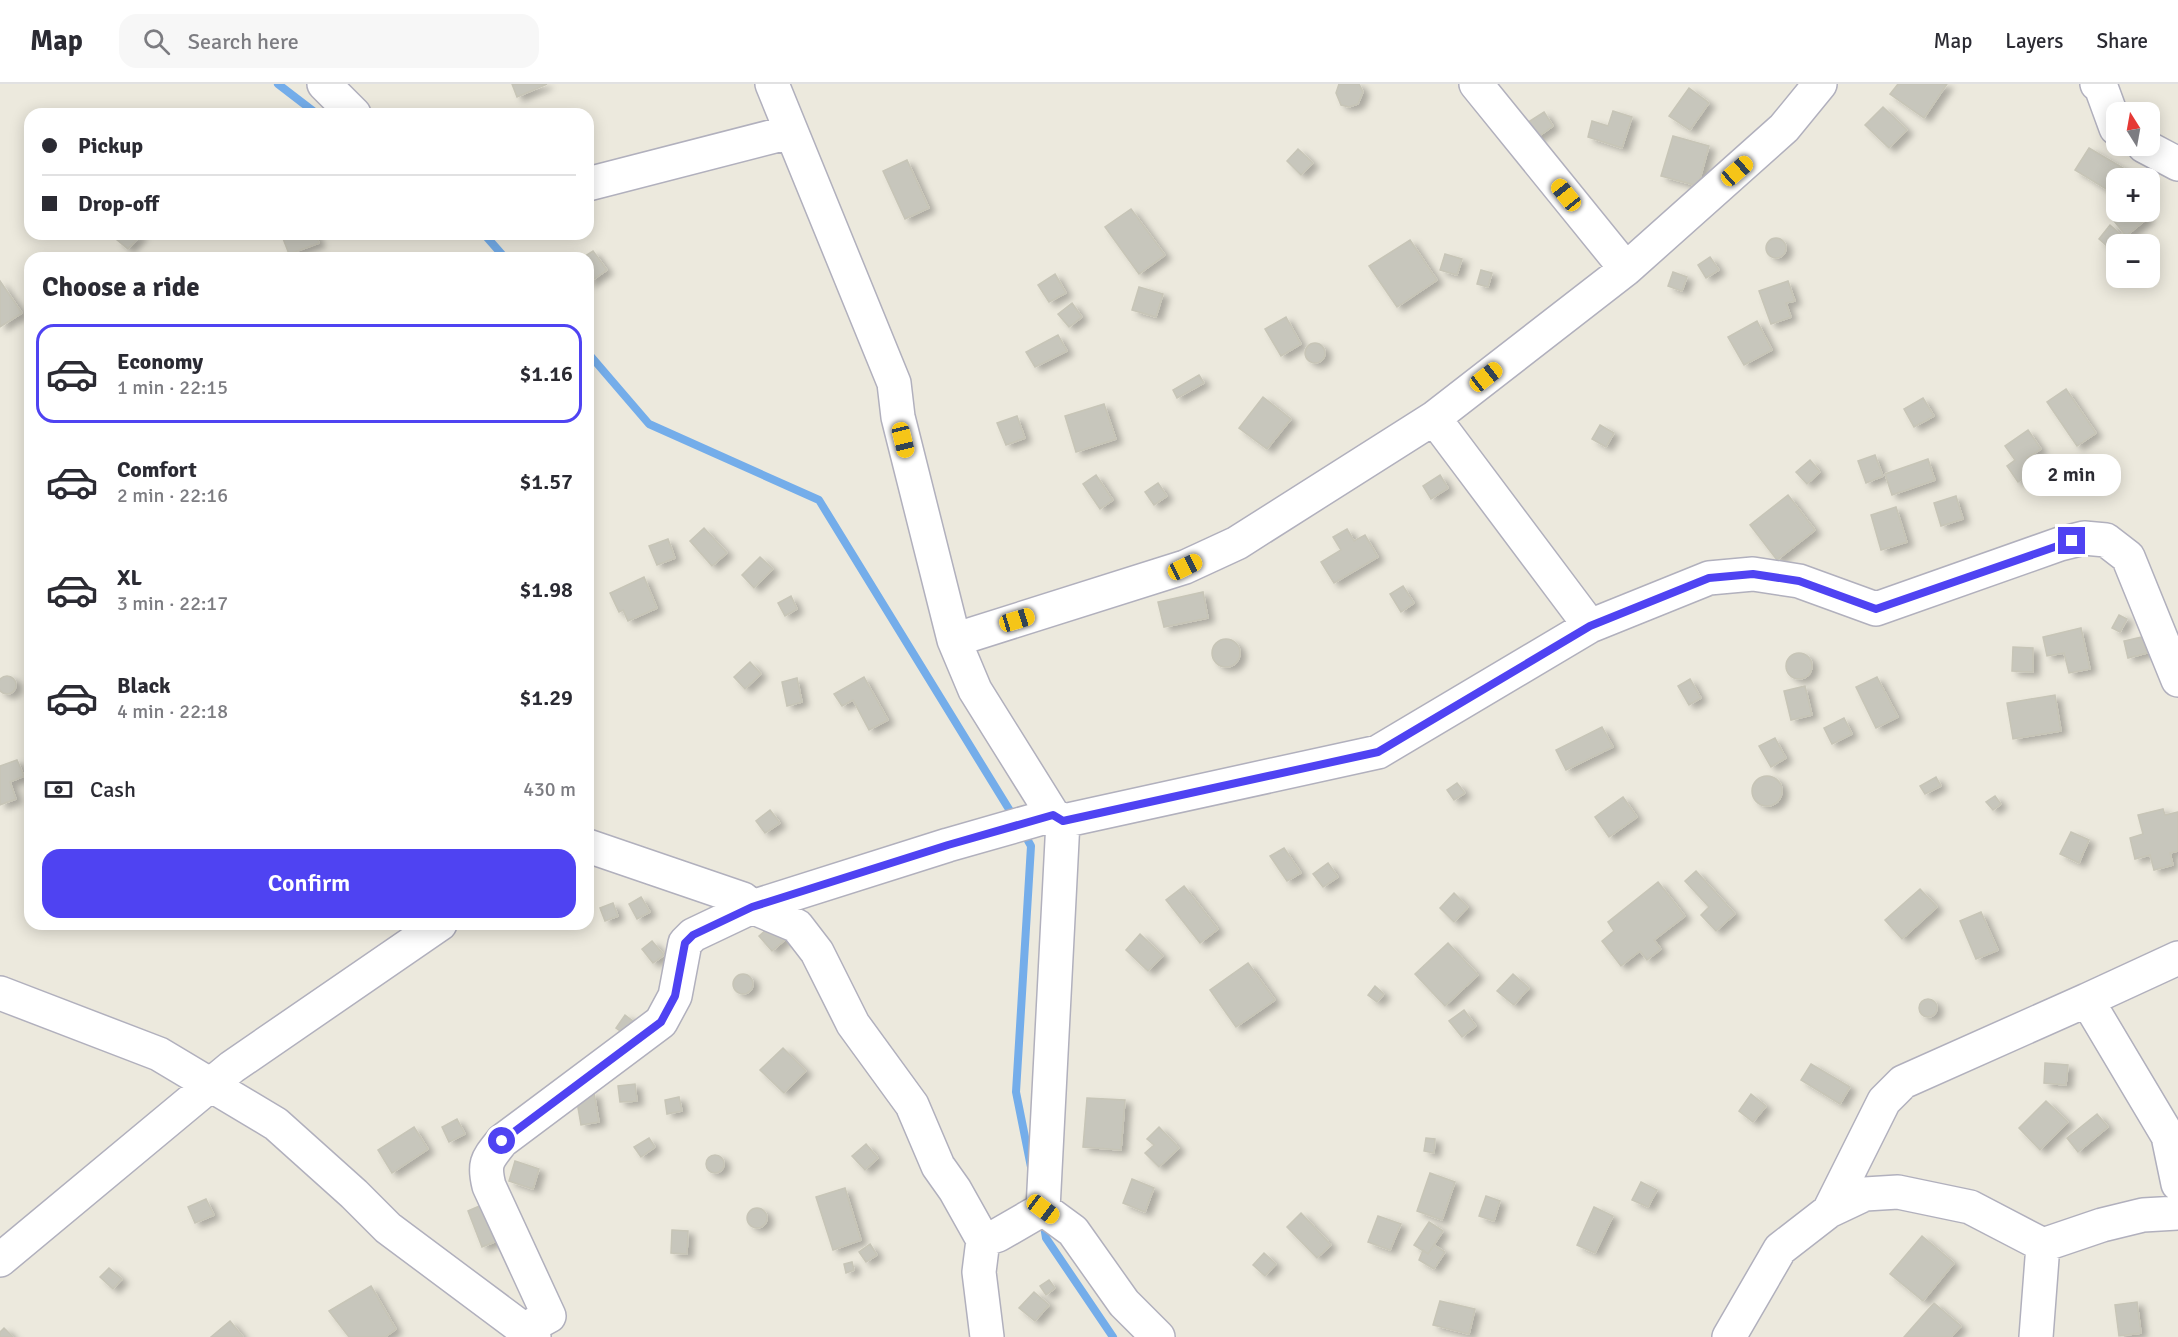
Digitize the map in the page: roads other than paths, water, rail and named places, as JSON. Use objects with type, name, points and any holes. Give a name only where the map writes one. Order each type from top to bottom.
[{"type":"street","points":[[324,84],[348,108]]},
{"type":"street","points":[[772,84],[894,383],[898,417],[954,640],[975,690],[1058,818],[1010,1227],[979,1272],[987,1337]]},
{"type":"street","points":[[1476,84],[1626,269]]},
{"type":"street","points":[[954,640],[1185,567],[1237,543],[1434,418],[1626,269],[1784,128],[1820,84]]},
{"type":"street","points":[[2097,84],[2101,87],[2106,102]]},
{"type":"street","points":[[594,182],[790,132]]},
{"type":"street","points":[[2160,154],[2178,164]]},
{"type":"street","points":[[1434,418],[1590,626]]},
{"type":"street","points":[[0,993],[159,1053],[276,1124],[388,1228],[530,1333],[549,1316],[489,1186],[485,1170],[489,1158],[502,1141],[661,1022],[675,996],[685,943],[693,935],[752,907],[948,845],[1058,818],[1378,752],[1590,626],[1709,578],[1753,574],[1799,581],[1876,609],[2060,544],[2084,538],[2106,540],[2128,557],[2177,676]]},
{"type":"street","points":[[594,848],[743,898],[752,907],[797,926],[817,952],[853,1024],[912,1105],[938,1166],[955,1190],[1010,1227],[1073,1232],[1124,1303],[1158,1337]]},
{"type":"street","points":[[0,1260],[254,1052],[431,930]]},
{"type":"street","points":[[1829,1211],[1884,1101],[1903,1082],[2178,958]]},
{"type":"street","points":[[2087,1000],[2168,1136],[2178,1184]]},
{"type":"street","points":[[1729,1337],[1780,1249],[1829,1211],[1865,1194],[1898,1192],[1970,1207],[2043,1245],[2103,1225],[2143,1215],[2178,1213]]},
{"type":"street","points":[[2036,1337],[2043,1245]]},
{"type":"waterway","points":[[278,84],[309,108]]},
{"type":"waterway","points":[[489,240],[500,252]]},
{"type":"waterway","points":[[594,360],[649,424],[819,500],[1015,819]]},
{"type":"waterway","points":[[1022,830],[1031,846],[1016,1092],[1031,1167]]},
{"type":"waterway","points":[[1043,1220],[1046,1238],[1113,1337]]}]
